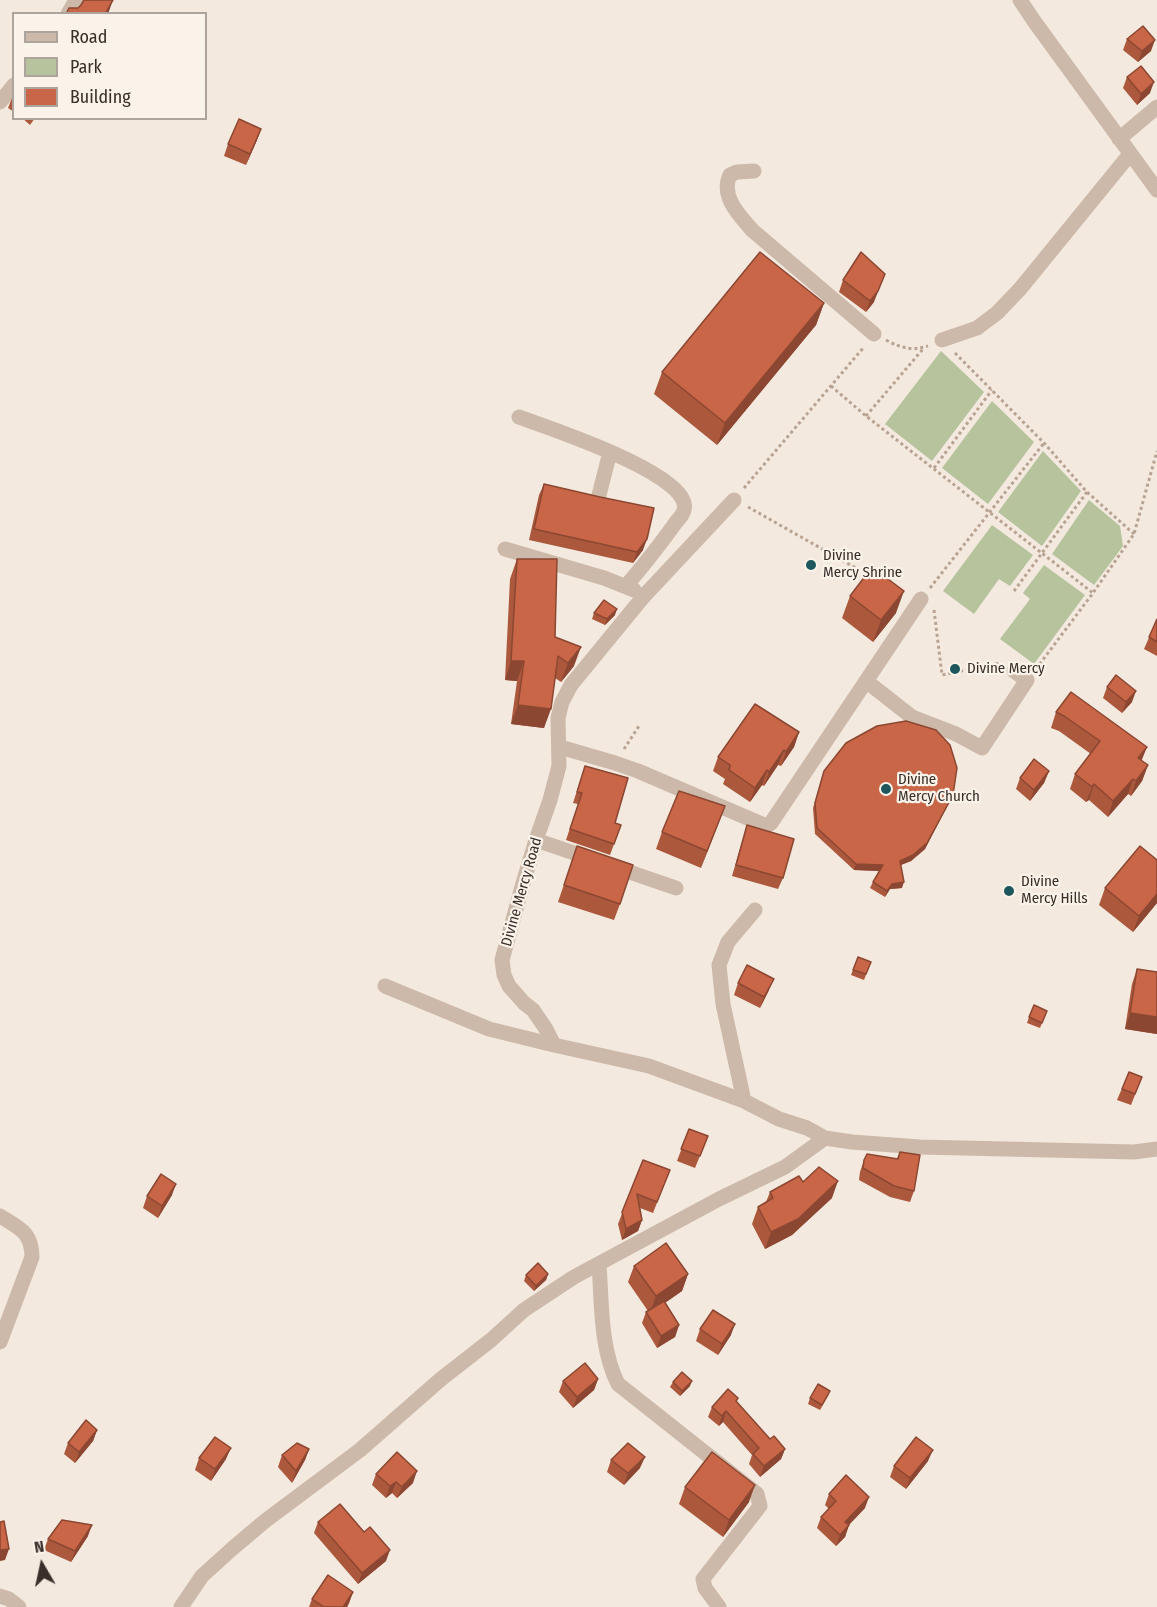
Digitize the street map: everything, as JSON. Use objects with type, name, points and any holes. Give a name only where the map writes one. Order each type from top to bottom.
[{"type":"street","points":[[1020,0],[1157,190]]},
{"type":"street","points":[[0,102],[12,87]]},
{"type":"street","points":[[1119,139],[1157,106]]},
{"type":"street","points":[[942,340],[977,328],[997,313],[1020,289],[1130,154]]},
{"type":"street","points":[[754,171],[737,172],[730,175],[727,182],[730,202],[737,213],[752,230],[874,333]]},
{"type":"street","points":[[519,417],[629,459],[679,491],[685,509],[657,549],[626,586]]},
{"type":"street","points":[[598,499],[610,452]]},
{"type":"street","name":"Divine Mercy Road","points":[[554,1045],[533,1010],[513,991],[503,969],[503,954],[555,784],[560,747],[558,718],[562,702],[571,685],[644,596],[734,500]]},
{"type":"street","points":[[505,549],[604,578],[644,596]]},
{"type":"street","points":[[560,747],[638,771],[768,825],[921,599]]},
{"type":"street","points":[[866,681],[912,717],[956,734],[982,748],[1027,680],[1008,667]]},
{"type":"street","points":[[536,840],[676,888]]},
{"type":"street","points":[[744,1101],[723,1004],[719,965],[728,942],[754,910]]},
{"type":"street","points":[[385,986],[489,1029],[649,1066],[744,1101],[779,1119],[807,1128],[825,1138],[920,1147],[1134,1152],[1157,1149]]},
{"type":"street","points":[[181,1607],[202,1576],[257,1528],[360,1450],[524,1310],[574,1277],[718,1199],[785,1167],[825,1138]]},
{"type":"street","points":[[0,1216],[29,1237],[32,1257],[0,1342]]},
{"type":"street","points":[[599,1265],[608,1356],[611,1370],[618,1384],[757,1494],[760,1506],[703,1579],[705,1588],[719,1607]]},
{"type":"street","points":[[0,1596],[9,1599],[19,1607]]},
{"type":"path","points":[[866,416],[924,347],[909,349],[899,347],[874,333],[734,500],[876,579]]},
{"type":"path","points":[[942,340],[1044,443],[1087,492],[1134,534]]},
{"type":"path","points":[[830,385],[866,416],[1093,593]]},
{"type":"path","points":[[934,468],[993,390]]},
{"type":"path","points":[[921,599],[1044,443]]},
{"type":"path","points":[[1027,680],[1093,593],[1134,534],[1157,451]]},
{"type":"path","points":[[1014,591],[1087,492]]},
{"type":"path","points":[[934,610],[942,675],[1008,667]]},
{"type":"path","points":[[615,763],[639,726]]},
{"type":"green space","points":[[941,351],[984,392],[932,461],[885,424]]},
{"type":"green space","points":[[992,401],[1034,442],[988,504],[942,468]]},
{"type":"green space","points":[[1043,451],[1081,491],[1042,546],[998,512]]},
{"type":"green space","points":[[1089,500],[1120,526],[1123,546],[1094,585],[1052,554]]},
{"type":"green space","points":[[992,525],[1033,555],[1010,586],[999,579],[974,614],[943,591]]},
{"type":"green space","points":[[1044,565],[1085,595],[1034,664],[1000,639],[1030,599],[1023,593]]},
{"type":"building","points":[[84,0],[113,0],[106,12],[67,12],[69,8],[78,8]]},
{"type":"building","points":[[1143,26],[1155,40],[1142,51],[1127,39]]},
{"type":"building","points":[[1141,66],[1154,82],[1141,94],[1127,77]]},
{"type":"building","points":[[239,119],[261,129],[250,154],[228,144]]},
{"type":"building","points":[[760,252],[824,303],[725,423],[662,372]]},
{"type":"building","points":[[861,252],[885,274],[878,291],[870,301],[843,280]]},
{"type":"building","points":[[544,484],[654,508],[647,539],[637,552],[534,529]]},
{"type":"building","points":[[517,559],[557,559],[555,637],[581,647],[568,663],[558,656],[551,709],[518,705],[524,661],[511,661]]},
{"type":"building","points":[[872,567],[904,591],[881,620],[850,596]]},
{"type":"building","points":[[604,600],[617,609],[607,619],[594,613]]},
{"type":"building","points":[[1157,619],[1157,642],[1149,637]]},
{"type":"building","points":[[1116,675],[1136,691],[1126,702],[1107,687]]},
{"type":"building","points":[[1071,692],[1147,747],[1138,758],[1148,765],[1136,781],[1133,779],[1113,801],[1094,784],[1092,787],[1075,774],[1100,741],[1056,712]]},
{"type":"building","points":[[755,704],[799,732],[786,752],[784,750],[755,788],[729,770],[730,765],[718,757]]},
{"type":"building","name":"Divine Mercy Church","points":[[906,721],[936,730],[950,745],[957,768],[953,795],[927,843],[913,855],[900,861],[904,882],[892,884],[887,891],[873,882],[883,865],[856,864],[817,828],[815,803],[824,771],[846,743],[877,726]]},
{"type":"building","points":[[1034,759],[1049,771],[1034,790],[1020,778]]},
{"type":"building","points":[[585,766],[628,778],[615,823],[621,825],[614,844],[570,829],[582,793],[577,792]]},
{"type":"building","points":[[679,791],[725,806],[707,851],[662,832]]},
{"type":"building","points":[[747,825],[794,839],[783,878],[736,865]]},
{"type":"building","points":[[577,846],[633,865],[620,904],[564,885]]},
{"type":"building","points":[[1140,846],[1157,860],[1157,894],[1139,916],[1105,888]]},
{"type":"building","points":[[858,957],[871,962],[866,974],[853,970]]},
{"type":"building","points":[[747,965],[774,979],[764,997],[738,983]]},
{"type":"building","points":[[1137,969],[1157,972],[1157,1017],[1130,1013]]},
{"type":"building","points":[[1034,1005],[1047,1011],[1042,1023],[1029,1017]]},
{"type":"building","points":[[1129,1072],[1142,1077],[1135,1094],[1122,1089]]},
{"type":"building","points":[[689,1129],[708,1136],[700,1156],[681,1149]]},
{"type":"building","points":[[900,1152],[920,1155],[914,1191],[894,1186],[863,1168],[867,1154],[898,1159]]},
{"type":"building","points":[[643,1160],[670,1170],[657,1202],[637,1194],[642,1220],[626,1229],[622,1212]]},
{"type":"building","points":[[819,1167],[838,1181],[798,1219],[771,1232],[758,1207],[773,1198],[770,1192],[799,1176],[803,1182]]},
{"type":"building","points":[[161,1174],[176,1184],[162,1206],[147,1196]]},
{"type":"building","points":[[666,1243],[688,1274],[656,1296],[634,1266]]},
{"type":"building","points":[[538,1263],[548,1274],[536,1286],[526,1275]]},
{"type":"building","points":[[664,1301],[679,1325],[661,1336],[646,1312]]},
{"type":"building","points":[[713,1310],[735,1324],[722,1344],[700,1329]]},
{"type":"building","points":[[585,1363],[598,1379],[577,1397],[563,1381]]},
{"type":"building","points":[[682,1372],[692,1381],[682,1391],[673,1382]]},
{"type":"building","points":[[818,1384],[830,1391],[822,1405],[810,1398]]},
{"type":"building","points":[[728,1389],[738,1398],[736,1401],[770,1439],[774,1436],[785,1449],[764,1466],[753,1454],[759,1448],[726,1411],[722,1416],[712,1407]]},
{"type":"building","points":[[86,1420],[97,1430],[79,1452],[68,1443]]},
{"type":"building","points":[[215,1437],[231,1448],[215,1469],[199,1458]]},
{"type":"building","points":[[916,1437],[933,1450],[910,1478],[894,1466]]},
{"type":"building","points":[[297,1443],[309,1449],[296,1471],[282,1455]]},
{"type":"building","points":[[628,1443],[645,1457],[628,1473],[611,1460]]},
{"type":"building","points":[[397,1452],[417,1471],[402,1487],[396,1482],[390,1486],[376,1474]]},
{"type":"building","points":[[712,1452],[755,1485],[729,1520],[685,1487]]},
{"type":"building","points":[[846,1475],[869,1497],[845,1522],[849,1525],[840,1535],[821,1517],[836,1501],[829,1494]]},
{"type":"building","points":[[340,1504],[364,1532],[370,1527],[390,1550],[362,1573],[318,1522]]},
{"type":"building","points":[[62,1520],[92,1525],[75,1551],[48,1539]]},
{"type":"building","points":[[4,1521],[9,1549],[0,1550],[0,1522]]},
{"type":"building","points":[[328,1575],[353,1592],[343,1607],[324,1607],[312,1599]]},
{"type":"place","name":"Divine Mercy Shrine","points":[[811,565]]},
{"type":"place","name":"Divine Mercy","points":[[955,669]]},
{"type":"place","name":"Divine Mercy Church","points":[[886,789]]},
{"type":"place","name":"Divine Mercy Hills","points":[[1009,891]]}]
